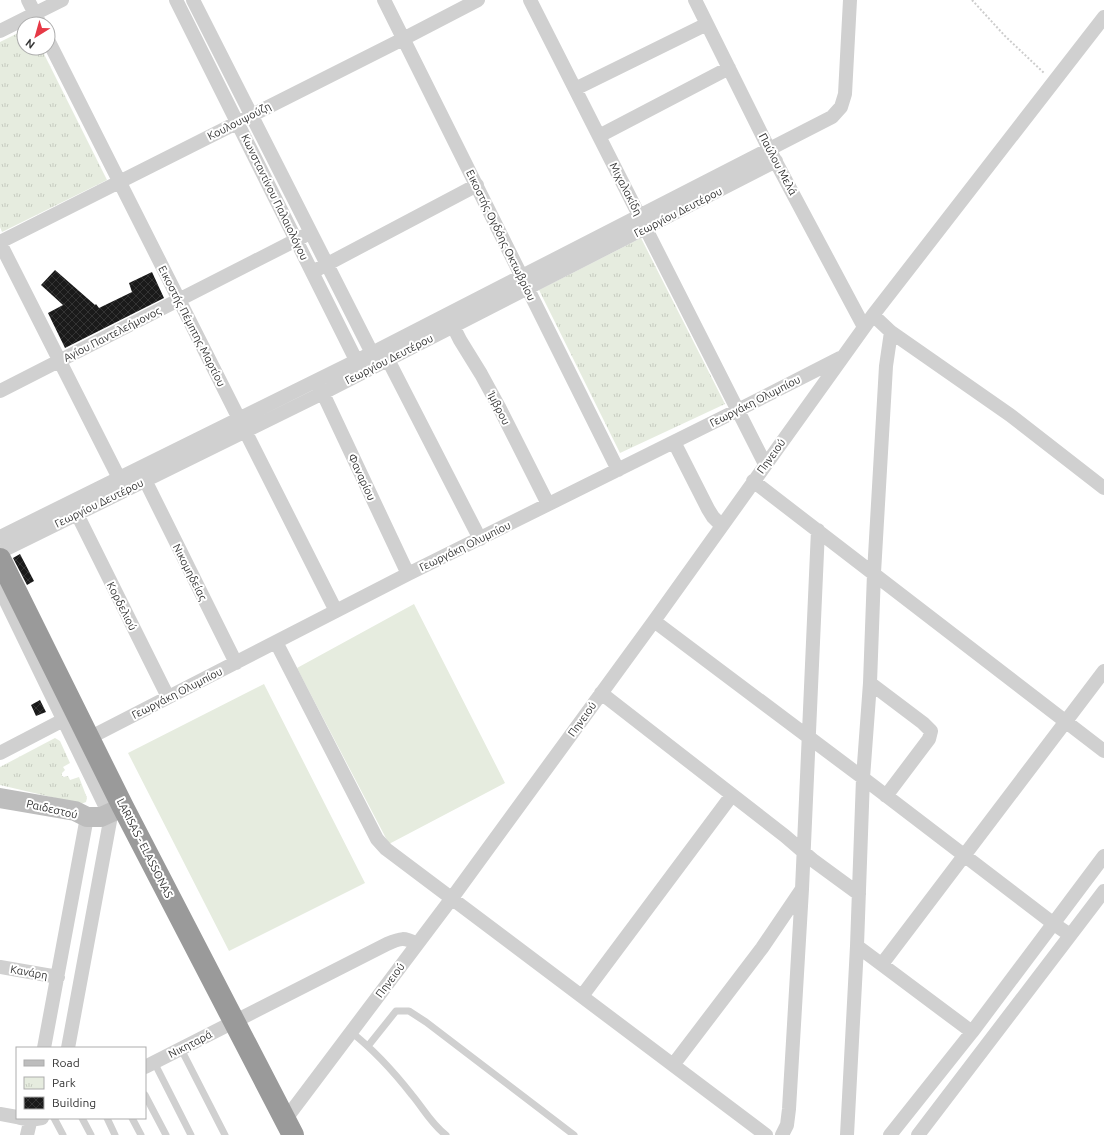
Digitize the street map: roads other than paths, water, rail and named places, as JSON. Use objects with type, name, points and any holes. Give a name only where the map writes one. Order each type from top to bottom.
[{"type":"highway","name":"LARISAS - ELASSONAS","points":[[2,544],[70,716],[89,738],[116,810],[234,1021],[289,1127]]},
{"type":"street","points":[[28,0],[36,16]]},
{"type":"street","points":[[41,16],[62,0]]},
{"type":"street","name":"Κωνσταντίνου Παλαιολόγου","points":[[176,0],[359,367]]},
{"type":"street","name":"Κωνσταντίνου Παλαιολόγου","points":[[193,0],[326,265],[380,356],[480,539]]},
{"type":"street","name":"Εικοστής Ογδόης Οκτωβρίου","points":[[384,0],[618,470]]},
{"type":"street","name":"Κουλουψούζη","points":[[0,242],[478,0]]},
{"type":"street","name":"Μιχαλακίδη","points":[[530,0],[765,464]]},
{"type":"street","name":"Παύλου Μελά","points":[[695,0],[728,68],[864,327]]},
{"type":"street","name":"Γεωργίου Δευτέρου","points":[[380,356],[453,327],[525,283],[773,155],[832,117],[841,107],[845,94],[850,0]]},
{"type":"street","name":"Πηνειού","points":[[289,1127],[351,1032],[452,898],[654,621],[872,315],[1104,17]]},
{"type":"street","points":[[574,88],[706,24]]},
{"type":"street","points":[[0,31],[16,26]]},
{"type":"street","name":"Εικοστής Πέμπτης Μαρτίου","points":[[56,56],[336,611]]},
{"type":"street","points":[[599,136],[728,68]]},
{"type":"street","points":[[312,272],[477,185]]},
{"type":"street","name":"Αγίου Παντελεήμονος","points":[[0,391],[310,233]]},
{"type":"street","points":[[0,242],[122,484]]},
{"type":"street","name":"Γεωργίου Δευτέρου","points":[[2,544],[77,514],[122,484],[145,480],[323,393],[359,367],[380,356],[447,314],[525,283]]},
{"type":"street","name":"Ίμβρου","points":[[447,314],[460,340],[482,374],[496,400],[548,504]]},
{"type":"street","points":[[872,315],[891,332],[1010,415],[1104,488]]},
{"type":"street","points":[[847,1135],[857,946],[863,778],[870,683],[874,573],[886,366],[891,332]]},
{"type":"street","name":"Γεωργάκη Ολυμπίου","points":[[89,738],[408,574],[842,357]]},
{"type":"street","name":"Γεωργίου Δευτέρου","points":[[2,544],[122,484],[239,418],[316,380],[359,367]]},
{"type":"street","name":"Φαναρίου","points":[[316,380],[408,574]]},
{"type":"street","points":[[674,442],[708,509],[721,525]]},
{"type":"street","name":"Νικομηδείας","points":[[145,480],[236,663]]},
{"type":"street","points":[[753,481],[1104,751]]},
{"type":"street","name":"Κορδελιού","points":[[77,514],[168,698]]},
{"type":"street","points":[[782,1135],[787,1125],[789,1109],[804,851],[818,530]]},
{"type":"street","points":[[0,588],[70,716],[116,810],[110,827],[68,1047]]},
{"type":"street","points":[[654,621],[1070,935]]},
{"type":"street","points":[[276,642],[377,839],[386,849],[766,1135]]},
{"type":"street","points":[[882,964],[1104,671]]},
{"type":"street","points":[[870,683],[923,723],[931,731],[929,739],[886,796]]},
{"type":"street","points":[[601,693],[804,851],[814,861],[859,894]]},
{"type":"street","points":[[0,753],[70,716]]},
{"type":"street","points":[[582,996],[732,795]]},
{"type":"street","name":"Ραιδεστού","points":[[0,798],[75,811],[87,818]]},
{"type":"street","points":[[44,1047],[87,818],[101,817],[116,810]]},
{"type":"street","name":"Ραιδεστού","points":[[0,811],[72,824],[87,818]]},
{"type":"street","points":[[890,1135],[972,1032],[1104,856]]},
{"type":"street","points":[[673,1065],[762,948],[802,889]]},
{"type":"street","points":[[918,1135],[1104,891]]},
{"type":"street","name":"Νικηταρά","points":[[149,1065],[396,940],[408,939],[417,944]]},
{"type":"street","points":[[857,946],[972,1032]]},
{"type":"street","name":"Κανάρη","points":[[0,967],[58,977]]},
{"type":"street","points":[[0,1114],[16,1116]]},
{"type":"street","points":[[28,1119],[28,1135]]},
{"type":"lane","points":[[368,1046],[396,1011],[409,1011],[426,1022],[574,1135]]},
{"type":"lane","points":[[351,1032],[368,1046],[412,1094],[440,1130],[446,1135]]},
{"type":"lane","points":[[181,1049],[225,1135]]},
{"type":"lane","points":[[149,1065],[191,1135]]},
{"type":"lane","points":[[146,1097],[166,1135]]},
{"type":"lane","points":[[55,1119],[63,1135]]},
{"type":"lane","points":[[83,1119],[91,1135]]},
{"type":"lane","points":[[107,1119],[115,1135]]},
{"type":"lane","points":[[133,1119],[141,1135]]}]
